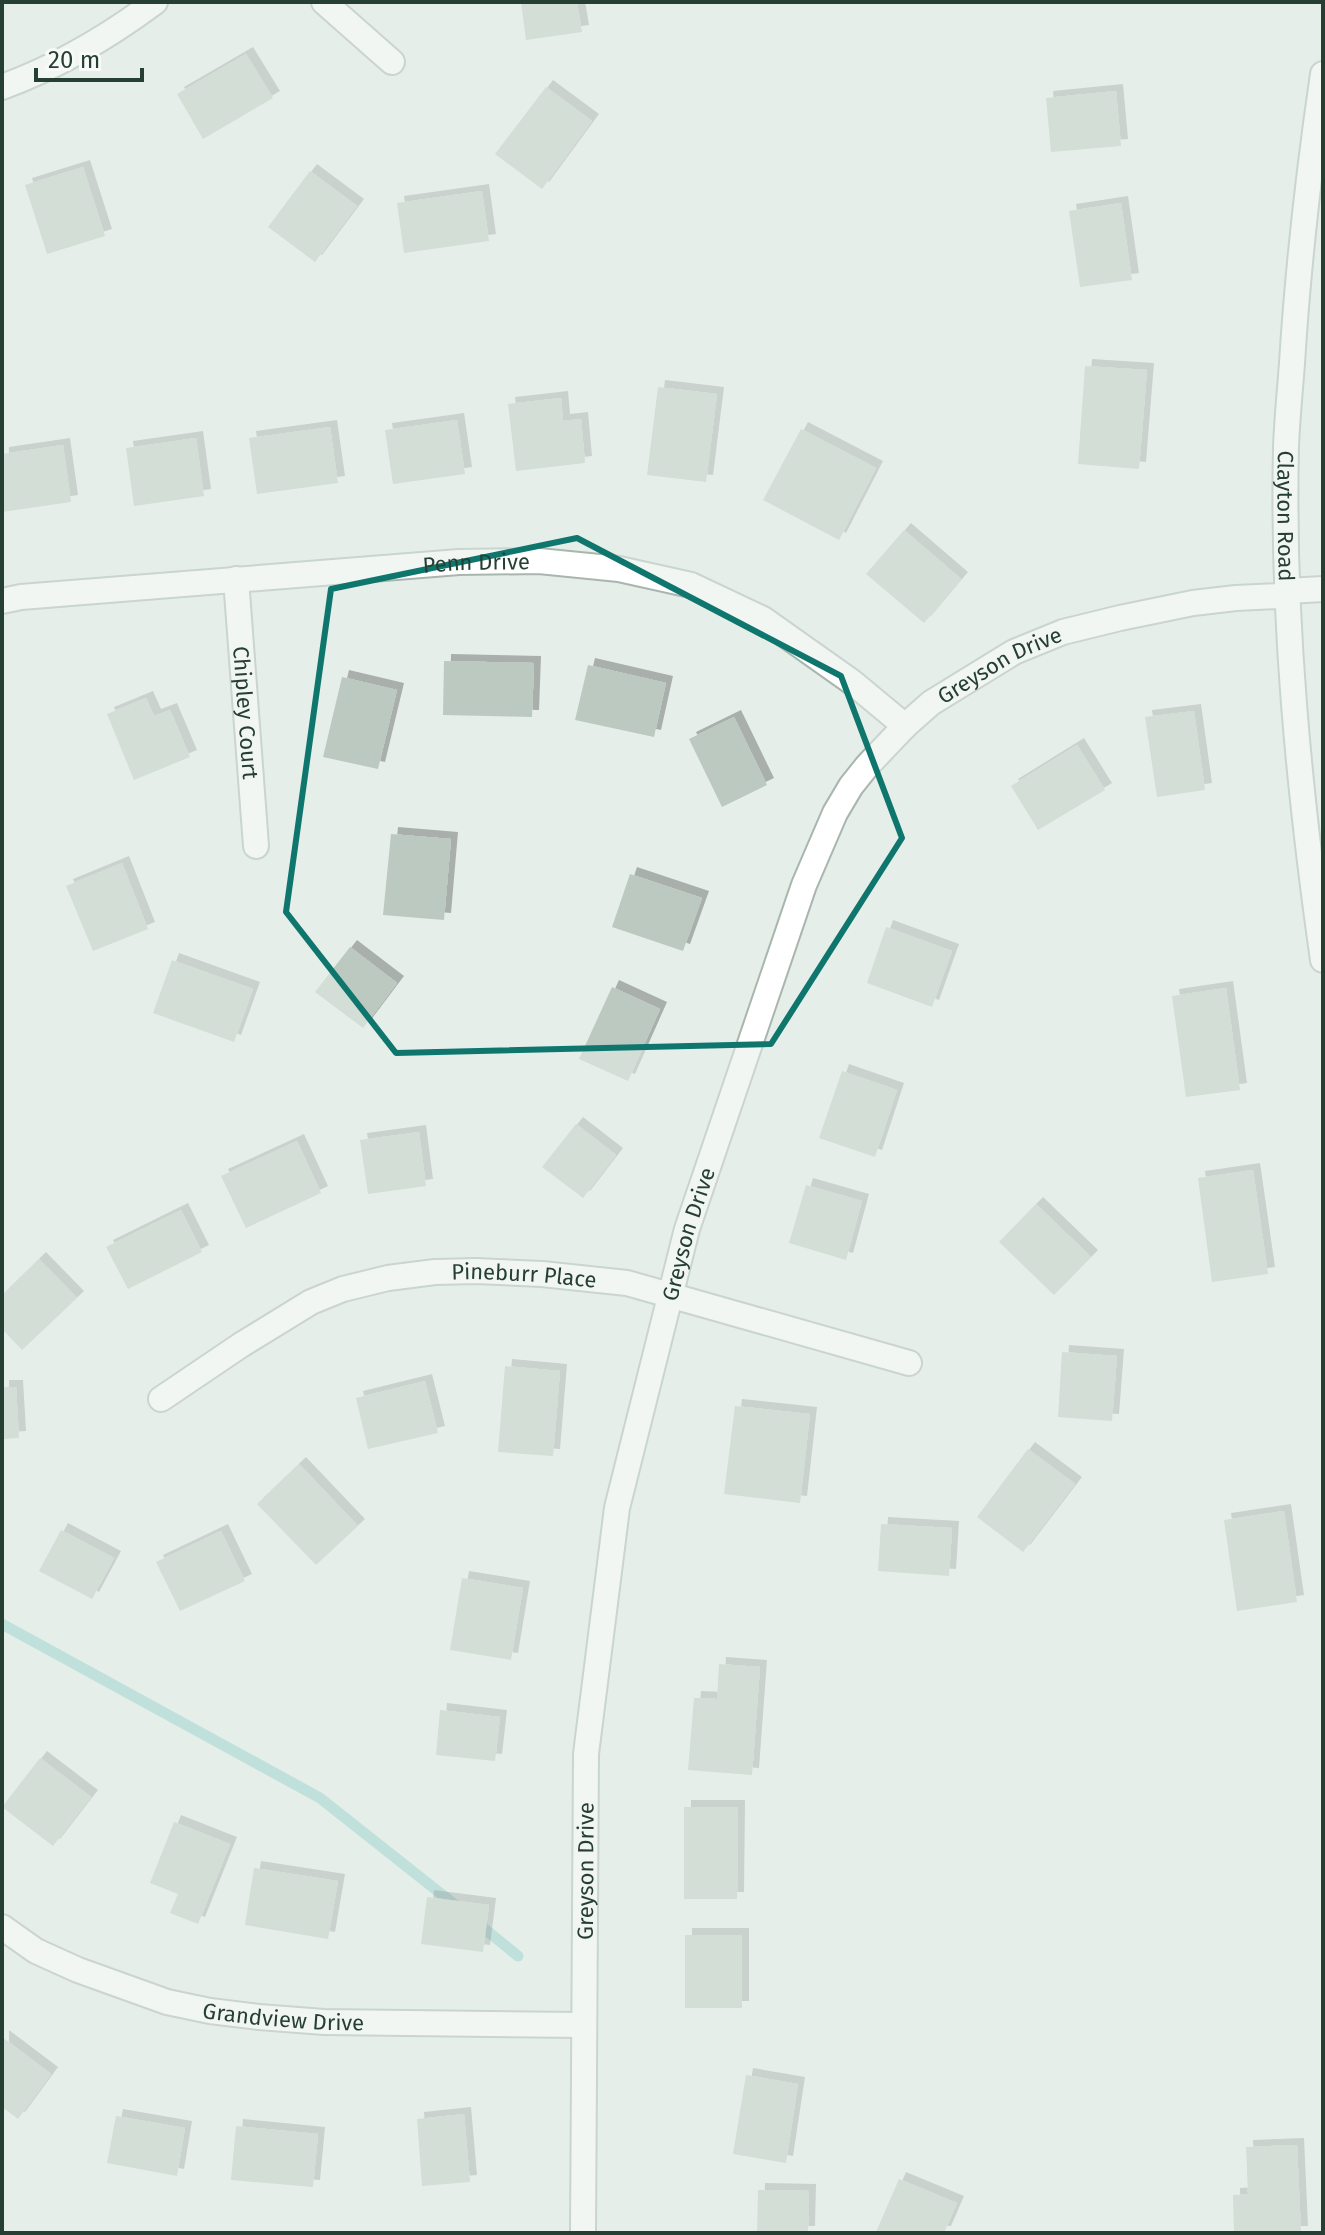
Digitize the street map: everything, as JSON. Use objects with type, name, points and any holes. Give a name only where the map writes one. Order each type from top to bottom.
[{"type":"street","points":[[2,87],[71,57],[155,2]]},
{"type":"street","points":[[324,2],[392,62]]},
{"type":"street","name":"Clayton Road","points":[[1323,74],[1305,203],[1286,445],[1287,591],[1300,766],[1323,960]]},
{"type":"street","name":"Penn Drive","points":[[2,601],[459,562],[539,561],[634,572],[691,585],[763,619],[852,682],[905,726]]},
{"type":"street","name":"Chipley Court","points":[[236,579],[256,846]]},
{"type":"street","name":"Greyson Drive","points":[[583,2233],[588,1739],[617,1508],[687,1229],[804,885],[835,813],[867,766],[905,726],[931,703],[1014,652],[1063,632],[1193,603],[1323,589]]},
{"type":"street","name":"Pineburr Place","points":[[161,1399],[311,1302],[343,1289],[388,1278],[435,1272],[542,1274],[627,1283],[909,1363]]},
{"type":"street","name":"Grandview Drive","points":[[2,1927],[36,1951],[78,1970],[167,2002],[210,2011],[324,2022],[583,2025]]},
{"type":"highlighted area","points":[[577,538],[841,676],[902,838],[771,1044],[396,1053],[286,912],[331,589]]},
{"type":"building","points":[[521,2],[577,2],[582,32],[526,40]]},
{"type":"building","points":[[246,54],[273,98],[203,139],[177,94]]},
{"type":"building","points":[[546,87],[592,121],[542,189],[495,154]]},
{"type":"building","points":[[1116,91],[1121,146],[1051,152],[1046,98]]},
{"type":"building","points":[[83,167],[105,236],[47,254],[25,185]]},
{"type":"building","points":[[310,171],[357,206],[315,262],[268,227]]},
{"type":"building","points":[[482,191],[489,241],[404,253],[397,203]]},
{"type":"building","points":[[1121,203],[1132,280],[1080,287],[1069,211]]},
{"type":"building","points":[[1085,366],[1147,370],[1139,469],[1078,464]]},
{"type":"building","points":[[658,387],[717,394],[706,482],[647,475]]},
{"type":"building","points":[[561,398],[563,421],[581,419],[585,463],[516,471],[508,404]]},
{"type":"building","points":[[457,420],[465,474],[393,484],[385,430]]},
{"type":"building","points":[[330,427],[338,483],[257,494],[249,438]]},
{"type":"building","points":[[801,429],[876,468],[839,540],[763,500]]},
{"type":"building","points":[[196,438],[204,496],[134,506],[126,448]]},
{"type":"building","points":[[63,445],[71,502],[2,512],[2,454]]},
{"type":"building","points":[[904,530],[961,579],[924,623],[866,574]]},
{"type":"building","points":[[444,661],[534,663],[532,717],[443,715]]},
{"type":"building","points":[[588,665],[666,683],[654,737],[575,720]]},
{"type":"building","points":[[342,677],[397,690],[378,769],[323,757]]},
{"type":"building","points":[[146,698],[154,716],[170,710],[190,757],[134,780],[107,714]]},
{"type":"building","points":[[1194,711],[1205,790],[1157,797],[1145,717]]},
{"type":"building","points":[[734,717],[767,785],[722,807],[689,739]]},
{"type":"building","points":[[1077,745],[1105,790],[1038,830],[1011,786]]},
{"type":"building","points":[[391,834],[451,839],[444,920],[383,915]]},
{"type":"building","points":[[122,863],[148,929],[93,951],[66,886]]},
{"type":"building","points":[[630,874],[702,898],[683,951],[612,927]]},
{"type":"building","points":[[886,927],[952,951],[932,1007],[867,983]]},
{"type":"building","points":[[350,947],[397,983],[363,1028],[315,992]]},
{"type":"building","points":[[172,960],[253,989],[234,1042],[153,1013]]},
{"type":"building","points":[[612,987],[660,1009],[628,1081],[579,1059]]},
{"type":"building","points":[[1226,988],[1240,1090],[1186,1097],[1172,996]]},
{"type":"building","points":[[842,1071],[897,1090],[875,1157],[819,1138]]},
{"type":"building","points":[[576,1124],[616,1155],[583,1198],[542,1167]]},
{"type":"building","points":[[419,1132],[426,1186],[368,1194],[360,1140]]},
{"type":"building","points":[[297,1141],[321,1193],[246,1228],[221,1176]]},
{"type":"building","points":[[1253,1170],[1268,1274],[1212,1282],[1198,1178]]},
{"type":"building","points":[[806,1185],[862,1201],[846,1260],[789,1243]]},
{"type":"building","points":[[1036,1204],[1091,1257],[1054,1295],[999,1242]]},
{"type":"building","points":[[181,1210],[202,1252],[128,1289],[106,1247]]},
{"type":"building","points":[[39,1259],[77,1298],[22,1350],[2,1329],[2,1295]]},
{"type":"building","points":[[1062,1352],[1117,1356],[1112,1421],[1058,1417]]},
{"type":"building","points":[[505,1366],[560,1371],[553,1456],[498,1452]]},
{"type":"building","points":[[425,1381],[438,1433],[368,1449],[356,1398]]},
{"type":"building","points":[[2,1387],[16,1387],[19,1438],[2,1439]]},
{"type":"building","points":[[735,1406],[810,1414],[800,1503],[724,1494]]},
{"type":"building","points":[[1028,1449],[1075,1484],[1023,1552],[977,1517]]},
{"type":"building","points":[[299,1464],[358,1526],[316,1565],[257,1504]]},
{"type":"building","points":[[1284,1511],[1297,1602],[1237,1611],[1224,1520]]},
{"type":"building","points":[[881,1524],[952,1528],[949,1576],[878,1571]]},
{"type":"building","points":[[61,1530],[114,1558],[92,1599],[39,1571]]},
{"type":"building","points":[[221,1531],[245,1581],[180,1611],[156,1562]]},
{"type":"building","points":[[462,1578],[523,1588],[511,1660],[450,1650]]},
{"type":"building","points":[[719,1664],[760,1667],[752,1775],[688,1770],[694,1698],[717,1699]]},
{"type":"building","points":[[440,1710],[500,1717],[495,1761],[436,1755]]},
{"type":"building","points":[[40,1758],[91,1797],[53,1846],[2,1807]]},
{"type":"building","points":[[684,1807],[738,1807],[737,1899],[684,1899]]},
{"type":"building","points":[[174,1822],[230,1844],[198,1924],[170,1913],[178,1894],[150,1883]]},
{"type":"building","points":[[254,1868],[338,1881],[328,1939],[245,1925]]},
{"type":"building","points":[[427,1897],[489,1905],[483,1952],[421,1944]]},
{"type":"building","points":[[685,1935],[742,1935],[742,2008],[685,2008]]},
{"type":"building","points":[[2,2037],[51,2074],[18,2119],[2,2107]]},
{"type":"building","points":[[746,2075],[798,2084],[786,2163],[733,2154]]},
{"type":"building","points":[[464,2114],[470,2182],[422,2186],[417,2119]]},
{"type":"building","points":[[116,2116],[185,2128],[177,2176],[107,2163]]},
{"type":"building","points":[[236,2126],[318,2134],[313,2187],[231,2180]]},
{"type":"building","points":[[1297,2145],[1301,2233],[1234,2233],[1233,2195],[1248,2194],[1246,2147]]},
{"type":"building","points":[[899,2179],[957,2203],[944,2233],[876,2232]]},
{"type":"building","points":[[758,2190],[809,2191],[808,2233],[757,2233]]},
{"type":"waterway","points":[[2,1624],[320,1798],[459,1908]]},
{"type":"waterway","points":[[475,1921],[518,1956]]}]
